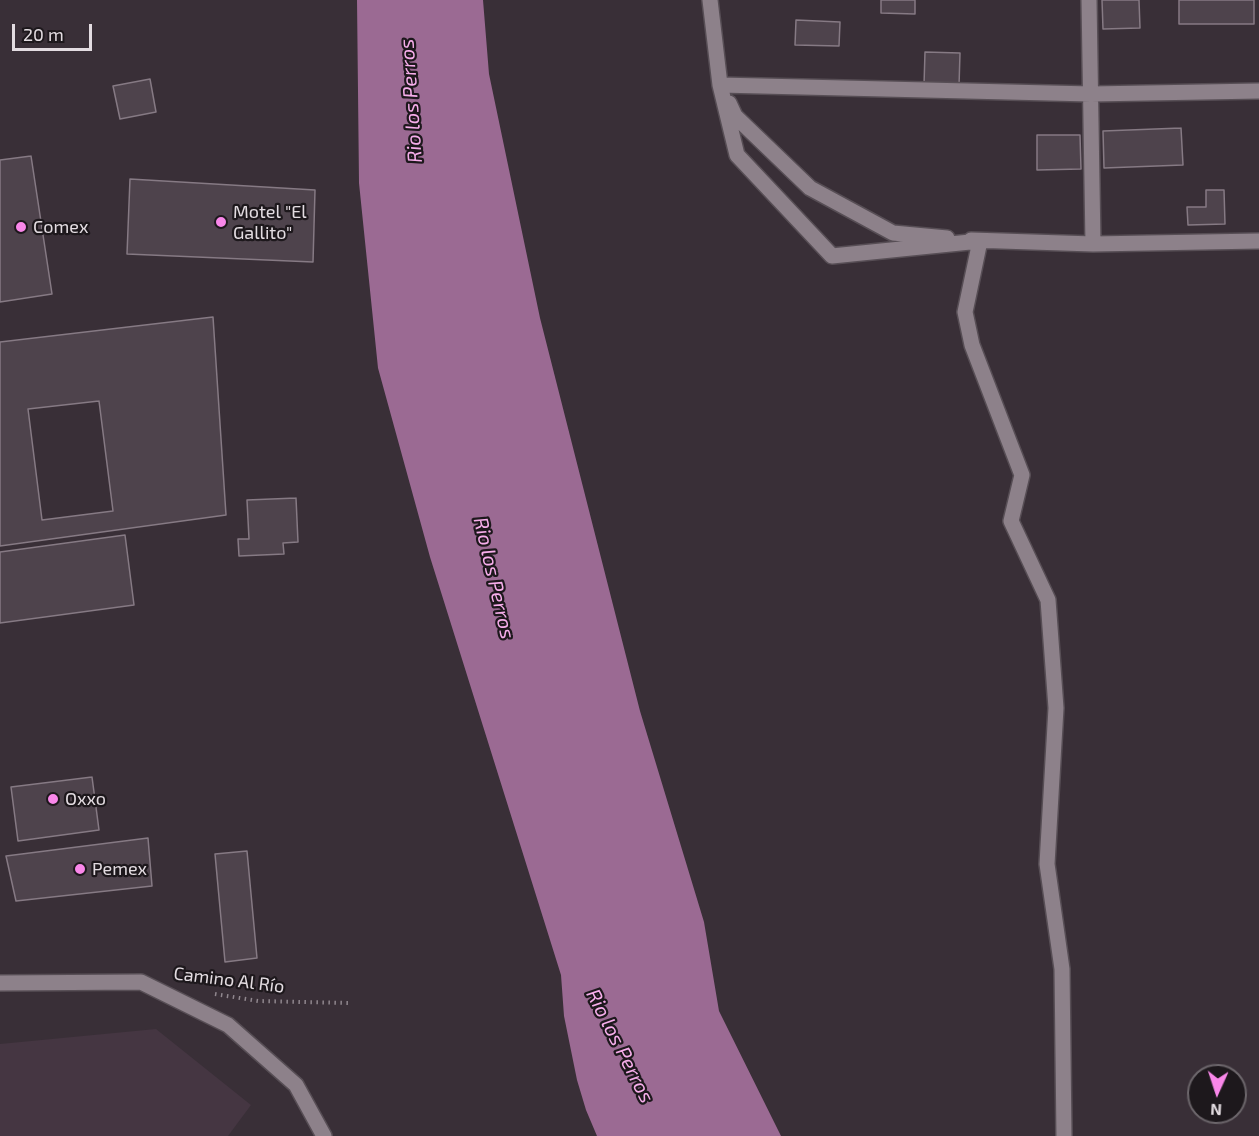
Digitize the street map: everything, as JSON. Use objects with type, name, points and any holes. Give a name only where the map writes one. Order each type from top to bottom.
[{"type":"street","points":[[710,0],[720,85],[737,155],[832,256],[980,241]]},
{"type":"street","points":[[1089,0],[1093,244]]},
{"type":"street","points":[[720,85],[1091,94],[1259,91]]},
{"type":"street","points":[[720,85],[735,116],[810,188],[893,233],[980,241],[1093,244],[1259,241]]},
{"type":"street","points":[[980,241],[965,312],[972,345],[1022,475],[1011,521],[1048,600],[1056,708],[1047,864],[1062,969],[1064,1136]]},
{"type":"street","points":[[0,983],[141,982],[228,1025],[296,1085],[324,1136]]},
{"type":"path","name":"Camino Al Río","points":[[211,993],[258,1001],[349,1003]]},
{"type":"shaded area","points":[[156,1029],[251,1105],[228,1136],[0,1136],[0,1044]]},
{"type":"water","name":"Rio los Perros","points":[[357,0],[483,0],[489,74],[540,318],[640,711],[704,922],[719,1011],[781,1136],[597,1136],[586,1110],[577,1080],[564,1016],[561,975],[430,557],[378,368],[359,183]]},
{"type":"building","points":[[881,0],[915,0],[915,14],[881,13]]},
{"type":"building","points":[[1102,0],[1139,0],[1140,28],[1103,29]]},
{"type":"building","points":[[1179,0],[1254,0],[1254,24],[1179,24]]},
{"type":"building","points":[[796,20],[840,22],[839,46],[795,45]]},
{"type":"building","points":[[925,52],[960,53],[959,86],[924,85]]},
{"type":"building","points":[[150,79],[156,112],[120,119],[113,86]]},
{"type":"building","points":[[1181,128],[1183,165],[1104,168],[1103,131]]},
{"type":"building","points":[[1037,135],[1080,135],[1081,169],[1037,170]]},
{"type":"building","name":"Comex","points":[[31,156],[52,294],[0,302],[0,160]]},
{"type":"building","name":"Motel \"El Gallito\"","points":[[130,179],[315,190],[313,262],[127,254]]},
{"type":"building","points":[[1206,190],[1224,190],[1225,224],[1188,225],[1187,207],[1206,207]]},
{"type":"building","points":[[213,317],[226,515],[0,546],[0,342]]},
{"type":"building","points":[[99,401],[113,511],[42,520],[28,409]]},
{"type":"building","points":[[296,498],[298,542],[283,543],[284,554],[239,556],[238,539],[249,539],[247,500]]},
{"type":"building","points":[[125,535],[134,605],[0,623],[0,552]]},
{"type":"building","name":"Oxxo","points":[[92,777],[99,830],[18,841],[11,787]]},
{"type":"building","points":[[148,838],[152,886],[16,901],[6,856]]},
{"type":"building","points":[[247,851],[257,958],[225,962],[215,854]]},
{"type":"place","name":"Motel \"El Gallito\"","points":[[221,222]]},
{"type":"place","name":"Comex","points":[[21,227]]},
{"type":"place","name":"Oxxo","points":[[53,799]]},
{"type":"place","name":"Pemex","points":[[80,869]]}]
